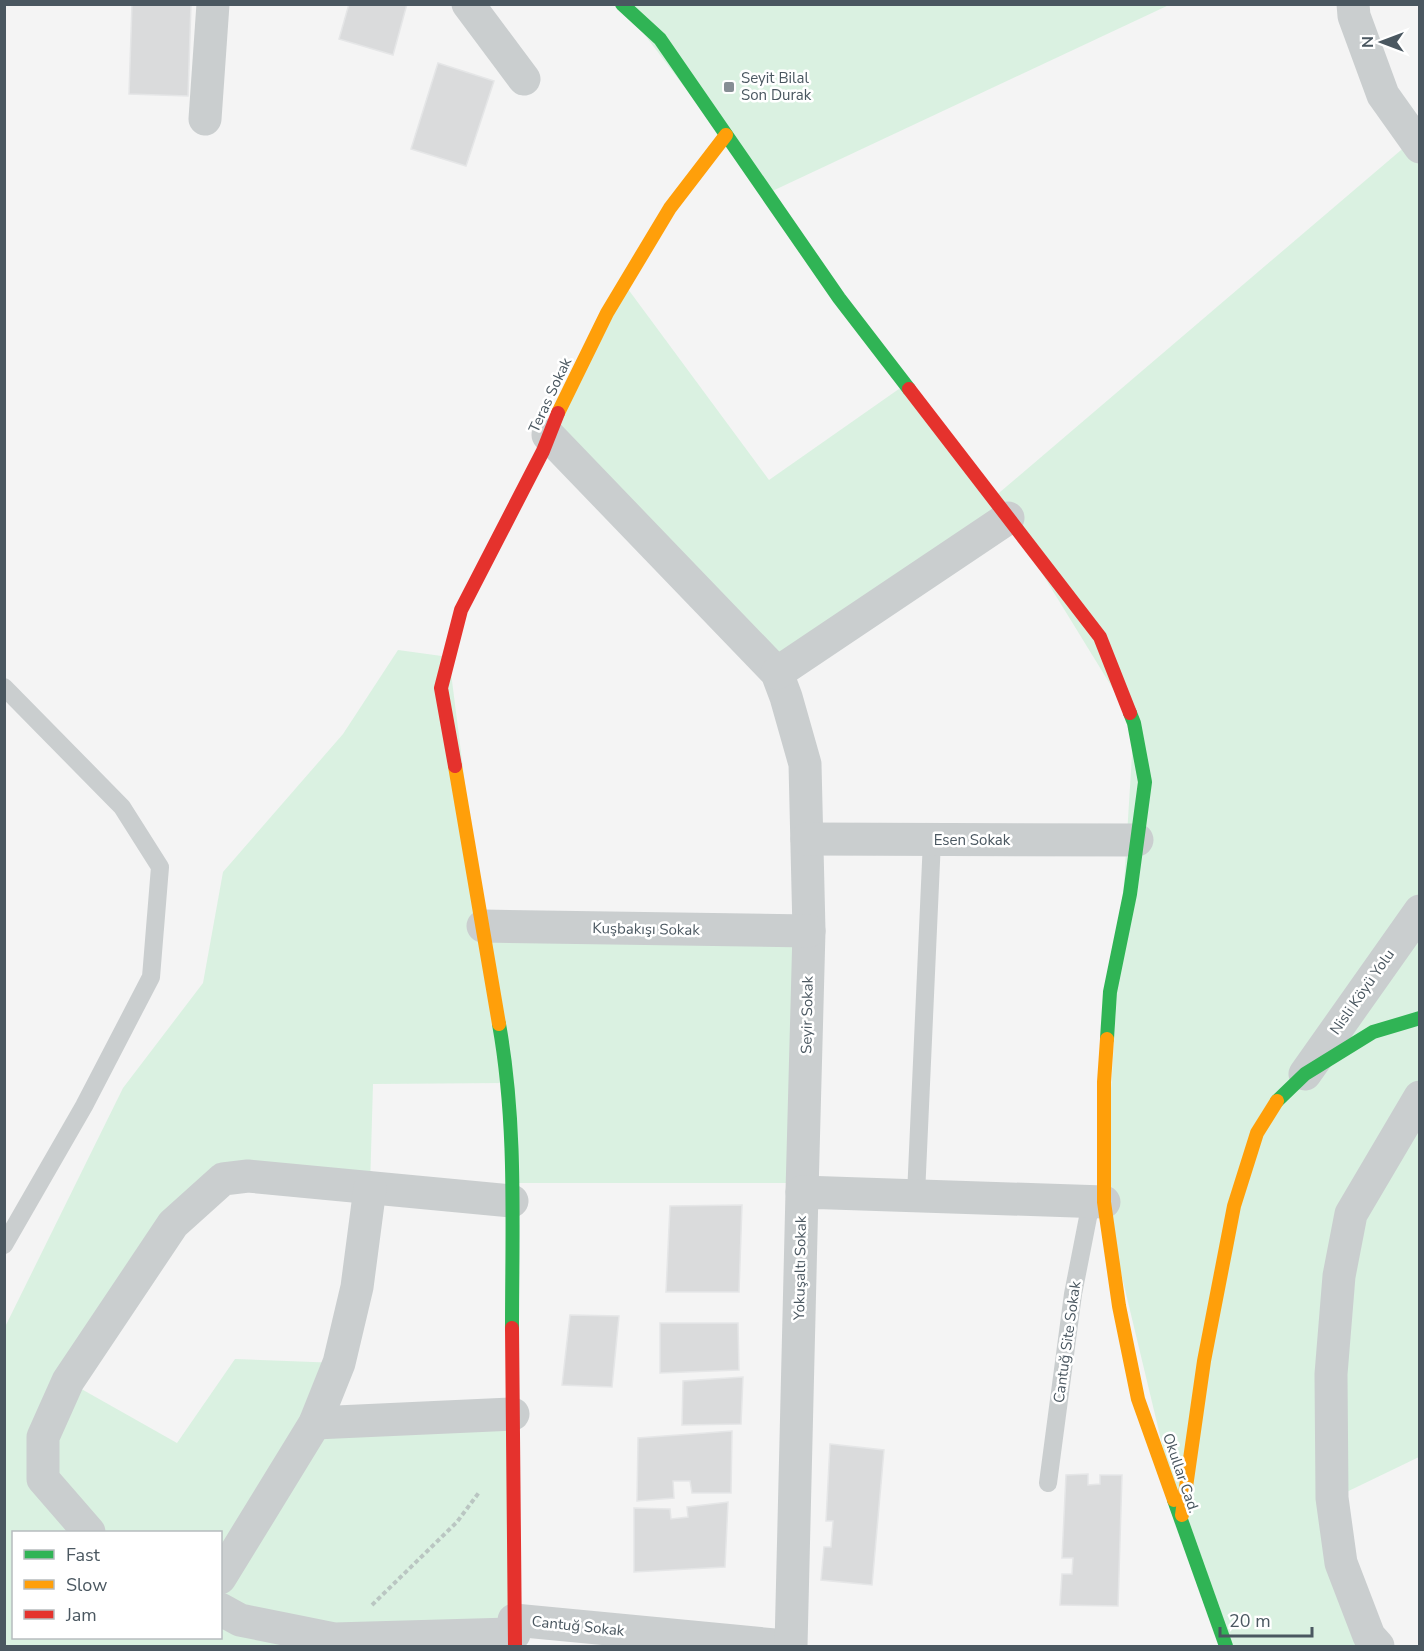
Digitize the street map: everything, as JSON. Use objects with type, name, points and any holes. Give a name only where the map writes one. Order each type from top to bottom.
[{"type":"street","points":[[205,119],[213,4]]},
{"type":"street","points":[[468,4],[524,79]]},
{"type":"street","name":"Okullar Cad.","points":[[622,4],[660,39],[839,298],[1100,637],[1134,723],[1145,782],[1130,894],[1110,992],[1097,1202],[1138,1399],[1226,1647]]},
{"type":"street","points":[[1353,4],[1354,16],[1383,95],[1419,147]]},
{"type":"street","name":"Teras Sokak","points":[[483,926],[441,688],[461,610],[543,451],[548,435],[607,314],[670,208],[726,135]]},
{"type":"street","points":[[548,435],[777,673],[1008,518]]},
{"type":"street","name":"Seyir Sokak","points":[[777,673],[805,764],[809,931],[802,1192]]},
{"type":"street","name":"Esen Sokak","points":[[807,839],[1137,840]]},
{"type":"street","name":"Nisli Köyü Yolu","points":[[1305,1074],[1419,911]]},
{"type":"street","points":[[483,926],[506,1063],[511,1140],[514,1634]]},
{"type":"street","name":"Kuşbakışı Sokak","points":[[483,926],[809,931]]},
{"type":"street","points":[[1181,1523],[1204,1361],[1234,1206],[1257,1133],[1278,1100],[1305,1074],[1373,1032],[1419,1018]]},
{"type":"street","points":[[1378,1647],[1369,1636],[1341,1563],[1332,1498],[1331,1374],[1339,1276],[1351,1214],[1419,1097]]},
{"type":"street","points":[[87,1531],[43,1479],[43,1437],[69,1381],[173,1224],[223,1179],[248,1176],[512,1201]]},
{"type":"street","points":[[222,1575],[315,1423],[339,1363],[357,1287],[370,1188]]},
{"type":"street","points":[[802,1192],[1097,1202]]},
{"type":"street","name":"Yokuşaltı Sokak","points":[[791,1647],[802,1192]]},
{"type":"street","points":[[315,1423],[513,1414]]},
{"type":"street","name":"Cantuğ Sokak","points":[[222,1611],[240,1620],[334,1639],[514,1634],[786,1647]]},
{"type":"lane","points":[[4,687],[122,807],[160,867],[152,977],[84,1106],[4,1245]]},
{"type":"lane","points":[[916,1195],[932,840]]},
{"type":"lane","name":"Cantuğ Site Sokak","points":[[1048,1483],[1072,1294],[1097,1202]]},
{"type":"path","points":[[367,1608],[457,1522],[513,1447]]},
{"type":"green space","points":[[622,5],[1169,5],[766,194]]},
{"type":"green space","points":[[1414,139],[1419,147],[1419,1457],[1332,1499],[1378,1646],[1226,1646],[1181,1523],[1104,1202],[1134,723],[1008,518],[777,673],[548,435],[625,285],[769,480],[906,384],[993,498]]},
{"type":"green space","points":[[398,650],[449,657],[483,926],[809,931],[803,1183],[512,1183],[507,1083],[373,1084],[370,1188],[223,1179],[69,1382],[177,1443],[235,1359],[339,1363],[315,1423],[513,1414],[515,1646],[5,1646],[4,1329],[123,1088],[203,983],[223,872],[343,734]]},
{"type":"building","points":[[132,4],[191,4],[188,96],[129,94]]},
{"type":"building","points":[[349,4],[407,4],[393,55],[339,39]]},
{"type":"building","points":[[438,63],[494,81],[466,166],[411,149]]},
{"type":"building","points":[[742,1205],[739,1292],[666,1292],[670,1206]]},
{"type":"building","points":[[570,1315],[619,1316],[612,1387],[562,1385]]},
{"type":"building","points":[[660,1323],[738,1323],[739,1370],[660,1373]]},
{"type":"building","points":[[743,1377],[741,1424],[682,1425],[683,1381]]},
{"type":"building","points":[[732,1431],[731,1493],[692,1493],[690,1481],[673,1481],[674,1498],[637,1501],[638,1438]]},
{"type":"building","points":[[830,1444],[884,1450],[872,1585],[821,1580],[824,1547],[831,1547],[833,1521],[826,1521]]},
{"type":"building","points":[[1088,1474],[1088,1485],[1100,1484],[1100,1475],[1122,1475],[1118,1606],[1060,1605],[1062,1574],[1072,1574],[1073,1558],[1062,1558],[1066,1475]]},
{"type":"building","points":[[728,1502],[725,1567],[634,1572],[634,1508],[670,1509],[671,1519],[688,1517],[687,1507]]},
{"type":"traffic: fast","points":[[622,4],[660,39],[839,298],[909,389]]},
{"type":"traffic: fast","points":[[1107,1039],[1110,992],[1130,894],[1145,782],[1130,713]]},
{"type":"traffic: fast","points":[[1277,1101],[1305,1074],[1373,1032],[1420,1018]]},
{"type":"traffic: fast","points":[[499,1024],[509,1099],[511,1138],[512,1328]]},
{"type":"traffic: fast","points":[[1174,1500],[1226,1646]]},
{"type":"traffic: slow","points":[[558,413],[607,313],[670,208],[726,135]]},
{"type":"traffic: slow","points":[[455,766],[499,1024]]},
{"type":"traffic: slow","points":[[1107,1039],[1104,1082],[1104,1202],[1119,1306],[1138,1399],[1174,1500]]},
{"type":"traffic: slow","points":[[1182,1515],[1204,1361],[1234,1206],[1257,1133],[1277,1101]]},
{"type":"traffic: jam","points":[[909,389],[1100,637],[1130,713]]},
{"type":"traffic: jam","points":[[455,766],[441,688],[461,610],[543,451],[558,413]]},
{"type":"traffic: jam","points":[[512,1328],[515,1646]]},
{"type":"place","name":"Seyit Bilal Son Durak","points":[[729,87]]}]
